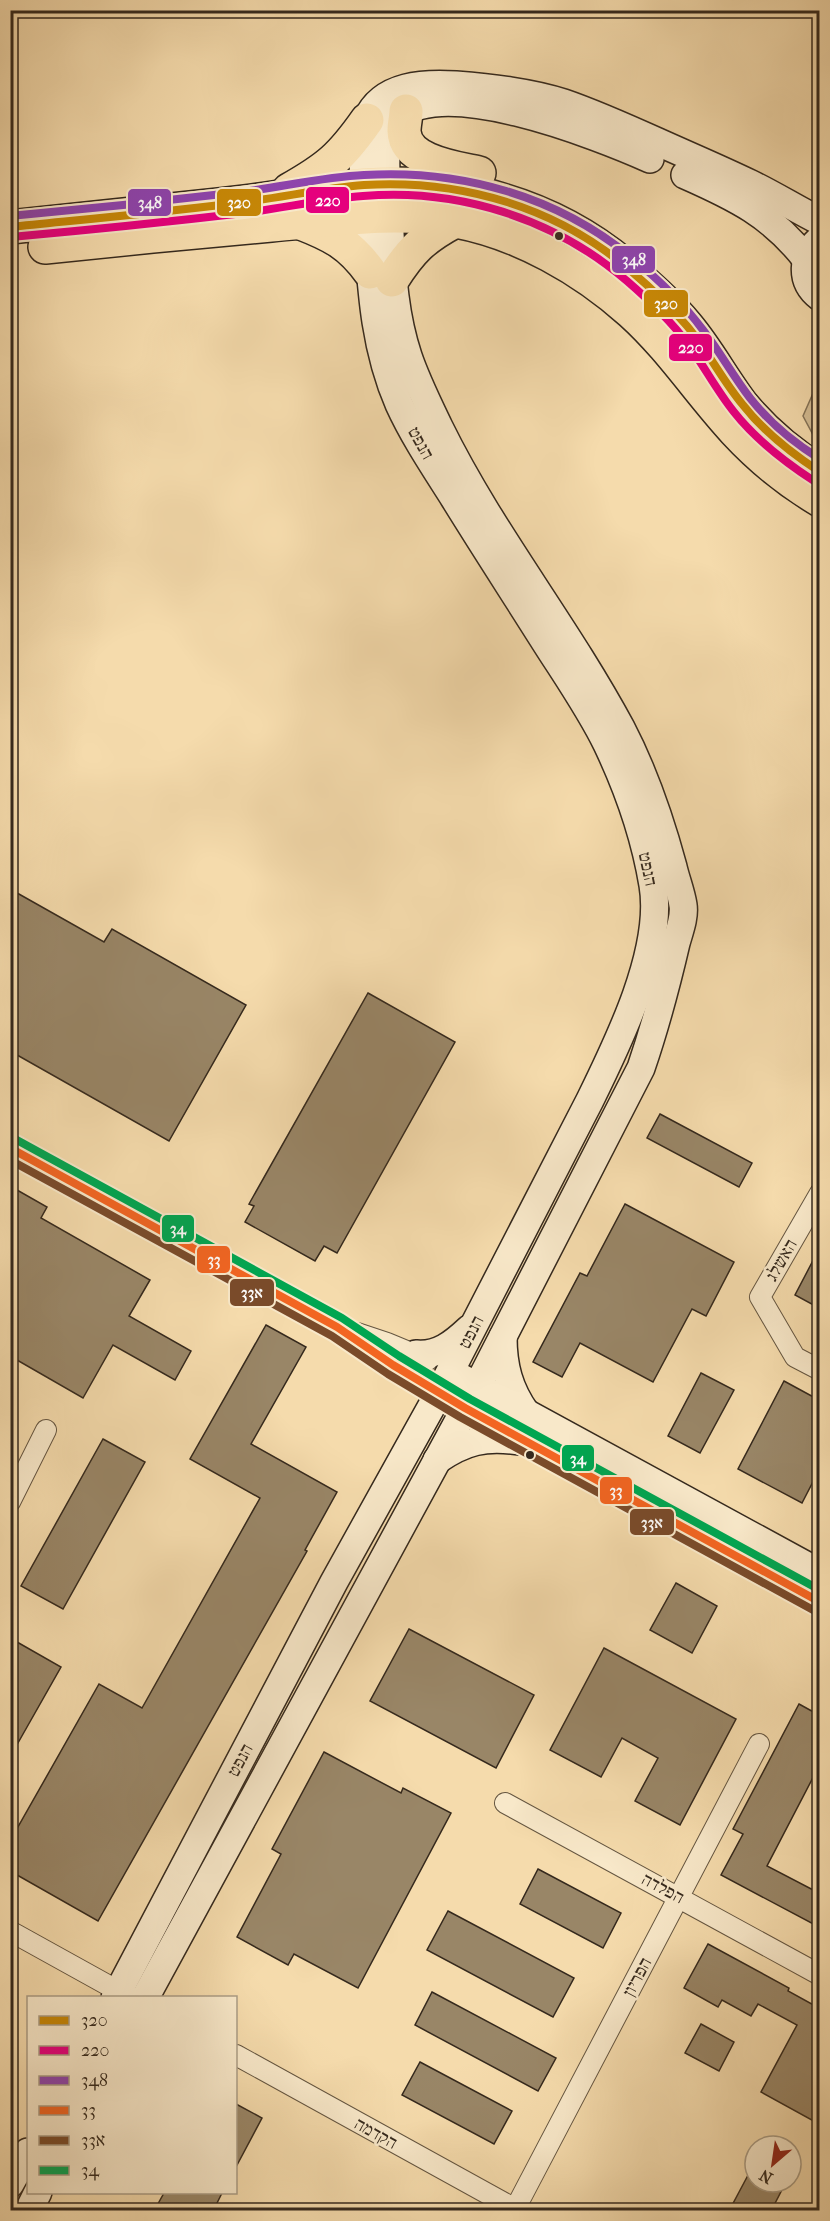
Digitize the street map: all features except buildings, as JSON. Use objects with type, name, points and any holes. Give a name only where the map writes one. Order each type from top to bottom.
[{"type":"highway","points":[[406,111],[404,132],[407,141],[425,159],[500,178],[540,201],[573,231]]},
{"type":"highway","points":[[274,198],[313,176],[338,158],[367,120]]},
{"type":"highway","points":[[10,250],[299,223],[377,201],[449,187],[478,192],[538,212],[573,231],[622,263],[656,293],[687,326],[743,406],[771,436],[819,472]]},
{"type":"highway","points":[[10,227],[274,198],[377,201],[512,238],[573,268],[630,312],[669,351],[736,432],[764,460],[819,500]]},
{"type":"highway","points":[[299,223],[328,234],[349,246],[381,276],[403,262],[434,232],[455,221]]},
{"type":"street","points":[[367,120],[387,96],[407,87],[422,84],[473,86],[534,95],[604,117],[766,204],[777,225],[812,249],[805,271],[808,283],[819,297]]},
{"type":"street","points":[[406,111],[422,105],[444,102],[477,105],[543,118],[617,144],[710,186],[819,221]]},
{"type":"street","name":"הנפט","points":[[377,201],[390,131],[395,121],[406,111]]},
{"type":"street","name":"הנפט","points":[[122,1995],[334,1582],[475,1324],[612,1056],[631,1008],[648,954],[654,922],[654,889],[637,821],[606,741],[428,455],[400,405],[384,361],[375,324],[381,276],[377,201],[367,120]]},
{"type":"street","name":"הנפט","points":[[146,1996],[503,1337],[641,1068],[659,1016],[684,908],[660,819],[623,732],[600,689],[486,515],[452,453],[408,356],[399,323],[381,276]]},
{"type":"street","points":[[10,1148],[337,1327],[471,1397],[525,1442],[819,1602]]},
{"type":"street","name":"האשלג","points":[[819,1193],[760,1296],[795,1357],[819,1370]]},
{"type":"street","points":[[337,1327],[425,1355],[445,1348],[475,1324]]},
{"type":"street","points":[[503,1337],[503,1360],[508,1378],[518,1402],[526,1413]]},
{"type":"street","points":[[416,1354],[444,1382]]},
{"type":"street","points":[[471,1397],[526,1413],[819,1573]]},
{"type":"street","points":[[10,1502],[46,1430]]},
{"type":"street","points":[[436,1461],[461,1445],[474,1441],[502,1439],[525,1442]]},
{"type":"street","name":"הפריון","points":[[516,2210],[759,1744]]},
{"type":"street","name":"הפלדה","points":[[505,1803],[819,1975]]},
{"type":"street","points":[[10,1931],[122,1995]]},
{"type":"street","name":"הקדמה","points":[[237,2056],[516,2210]]},
{"type":"street","points":[[10,2184],[27,2154]]},
{"type":"street","points":[[28,2211],[37,2194]]},
{"type":"shaded area","points":[[818,382],[820,383],[819,446],[803,416]]},
{"type":"transit line","name":"348","points":[[10,216],[241,192],[364,175],[400,174],[436,177],[472,182],[506,191],[572,218],[603,236],[642,266],[687,310],[757,407],[782,431],[820,459]]},
{"type":"transit line","name":"320","points":[[10,227],[216,206],[364,185],[400,184],[436,187],[506,202],[540,214],[572,230],[631,271],[687,326],[751,415],[788,450],[820,472]]},
{"type":"transit line","name":"220","points":[[11,237],[244,213],[363,196],[434,197],[503,212],[536,224],[568,240],[599,259],[627,281],[681,335],[722,396],[752,432],[771,450],[814,481]]},
{"type":"transit line","name":"34","points":[[15,1139],[342,1318],[470,1399],[820,1590]]},
{"type":"transit line","name":"33","points":[[10,1148],[337,1327],[393,1365],[465,1408],[820,1602]]},
{"type":"transit line","name":"33א","points":[[10,1160],[332,1336],[388,1374],[460,1417],[815,1611]]}]
